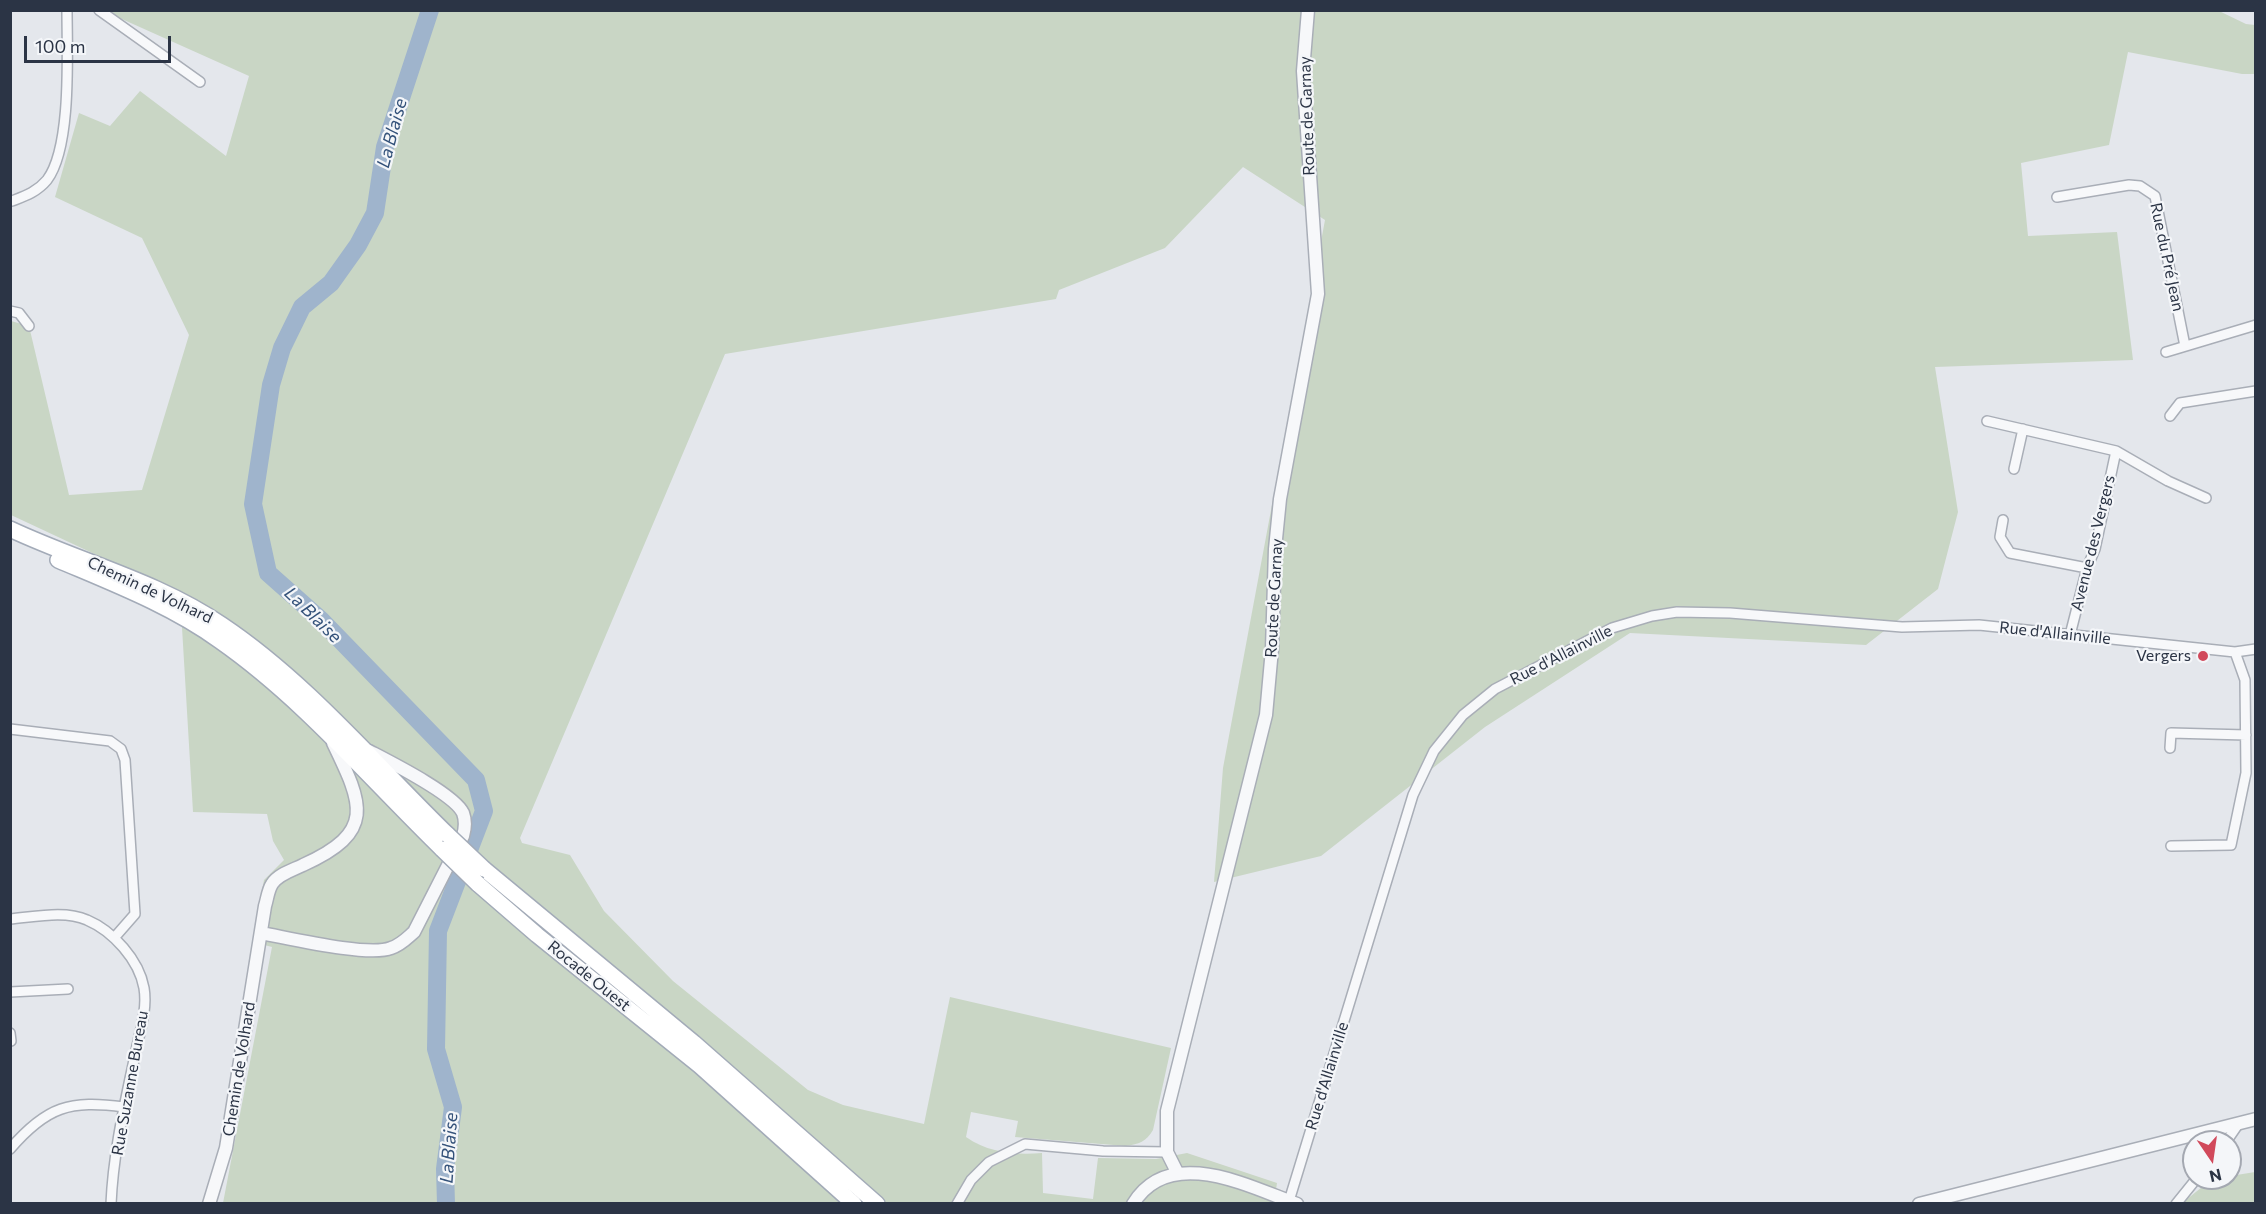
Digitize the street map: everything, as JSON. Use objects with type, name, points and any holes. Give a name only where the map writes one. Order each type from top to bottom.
[{"type":"main road","name":"Chemin de Volhard","points":[[10,529],[170,596],[221,624],[279,669],[357,744]]},
{"type":"main road","name":"Chemin de Volhard","points":[[10,539],[169,611],[220,640],[275,685],[332,740]]},
{"type":"main road","name":"Rocade Ouest","points":[[332,740],[442,849],[703,1050],[877,1203]]},
{"type":"main road","name":"Rocade Ouest","points":[[357,744],[448,835],[481,877],[537,935],[700,1066],[854,1203]]},
{"type":"street","points":[[12,201],[30,195],[47,180],[56,162],[66,105],[67,10]]},
{"type":"street","points":[[99,10],[200,82]]},
{"type":"street","name":"Route de Garnay","points":[[1178,1174],[1167,1152],[1167,1112],[1266,715],[1280,499],[1318,294],[1303,80],[1308,10]]},
{"type":"street","name":"Rue du Pré Jean","points":[[2057,196],[2129,185],[2140,186],[2155,196],[2185,346]]},
{"type":"street","points":[[10,311],[19,313],[29,326]]},
{"type":"street","points":[[2166,352],[2256,326]]},
{"type":"street","points":[[2170,416],[2180,403],[2256,391]]},
{"type":"street","points":[[1988,421],[2116,451],[2168,481],[2206,498]]},
{"type":"street","points":[[2014,469],[2023,429]]},
{"type":"street","name":"Avenue des Vergers","points":[[2070,635],[2087,568],[2095,549],[2116,451]]},
{"type":"street","points":[[2003,520],[2000,537],[2010,553],[2087,568]]},
{"type":"street","name":"Rue d'Allainville","points":[[1293,1202],[1413,795],[1434,751],[1463,715],[1495,689],[1612,628],[1677,612],[1730,613],[1902,627],[1979,625],[2235,652],[2256,649]]},
{"type":"street","points":[[2170,846],[2231,845],[2246,773],[2246,680],[2235,652]]},
{"type":"street","points":[[10,729],[110,741],[121,749],[125,760],[135,914],[114,938]]},
{"type":"street","points":[[2170,748],[2171,733],[2246,735]]},
{"type":"street","name":"Chemin de Volhard","points":[[209,1203],[226,1148],[265,906],[272,884],[284,874],[329,854],[345,842],[357,819],[353,784],[332,740]]},
{"type":"street","points":[[261,933],[370,950],[390,949],[403,942],[414,932],[465,827],[463,814],[457,805],[429,785],[357,744]]},
{"type":"street","name":"Rue Suzanne Bureau","points":[[10,919],[59,915],[87,919],[114,938],[132,960],[144,988],[144,1006],[124,1107],[111,1203]]},
{"type":"street","points":[[10,992],[68,988]]},
{"type":"street","points":[[10,1033],[11,1041]]},
{"type":"street","points":[[10,1149],[31,1129],[61,1109],[88,1102],[124,1107]]},
{"type":"street","points":[[1919,1203],[2256,1119]]},
{"type":"street","points":[[2234,1130],[2239,1123]]},
{"type":"street","points":[[957,1203],[971,1180],[989,1162],[1025,1144],[1103,1151],[1167,1152]]},
{"type":"street","points":[[1133,1203],[1149,1187],[1165,1178],[1178,1174],[1204,1173],[1293,1202]]},
{"type":"street","points":[[2176,1203],[2187,1190]]},
{"type":"green space","points":[[2217,10],[2246,24],[2255,25],[2255,74],[2242,74],[2128,52],[2109,145],[2021,163],[2028,236],[2117,232],[2133,360],[1935,367],[1958,512],[1938,589],[1866,645],[1630,633],[1485,727],[1321,856],[1214,882],[1223,768],[1325,220],[1243,167],[1165,248],[1059,290],[1056,299],[725,354],[520,838],[522,843],[570,855],[604,911],[673,981],[808,1090],[843,1105],[924,1124],[950,997],[1171,1048],[1153,1130],[1145,1140],[1126,1146],[1015,1137],[1018,1121],[971,1112],[966,1137],[984,1147],[1002,1152],[1042,1153],[1043,1193],[1093,1199],[1098,1158],[1156,1159],[1187,1153],[1277,1183],[1274,1203],[223,1203],[272,947],[253,942],[264,880],[284,860],[273,841],[267,814],[193,812],[180,594],[11,515],[11,321],[29,326],[69,495],[142,490],[189,335],[142,238],[55,197],[79,113],[110,126],[140,91],[226,156],[249,76],[104,11]]},
{"type":"green space","points":[[2255,1172],[2255,1203],[2181,1204],[2198,1190],[2242,1190],[2242,1174]]},
{"type":"waterway","name":"La Blaise","points":[[430,10],[385,147],[375,213],[358,245],[331,283],[302,307],[282,348],[271,385],[253,504],[268,573],[321,620],[476,780],[484,811],[438,931],[436,1049],[453,1107],[445,1169],[446,1204]]},
{"type":"place","name":"Vergers","points":[[2203,656]]}]
